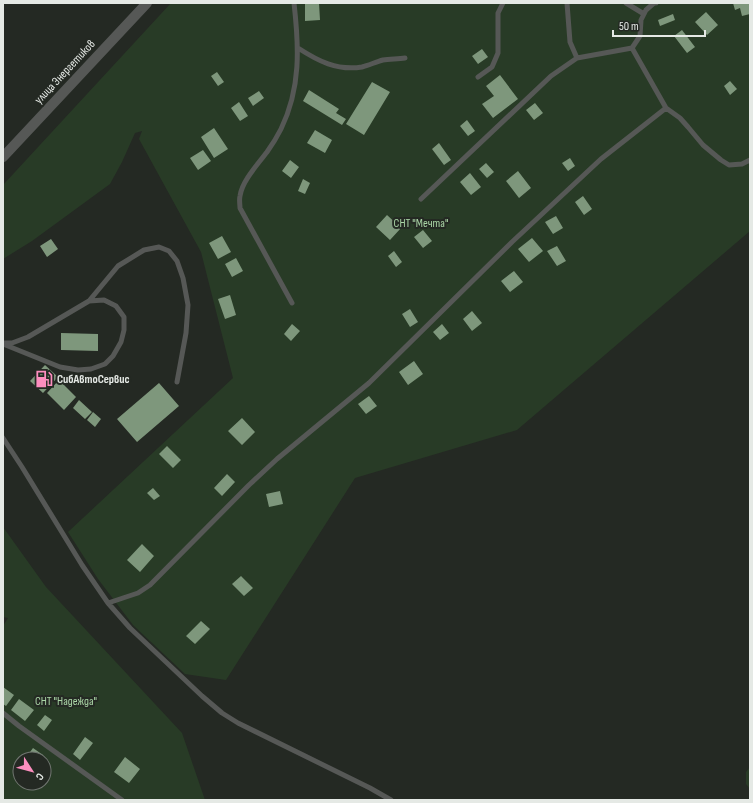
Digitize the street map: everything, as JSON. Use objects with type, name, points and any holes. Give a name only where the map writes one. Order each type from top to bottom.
[{"type":"street","name":"улица Энергетиков","points":[[3,158],[146,3]]},
{"type":"lane","points":[[292,303],[240,208],[240,196],[243,186],[281,128],[290,106],[298,67],[294,3]]},
{"type":"lane","points":[[478,77],[492,67],[498,53],[498,13],[503,3]]},
{"type":"lane","points":[[567,3],[570,42],[577,58]]},
{"type":"lane","points":[[626,3],[644,14]]},
{"type":"lane","points":[[421,199],[551,76],[577,58],[632,48],[640,36],[641,20],[646,10],[656,3]]},
{"type":"lane","points":[[298,48],[313,58],[328,64],[346,68],[362,66],[383,60],[405,58]]},
{"type":"lane","points":[[632,48],[666,108],[684,122],[702,145],[729,165],[742,164],[750,160]]},
{"type":"lane","points":[[108,602],[138,593],[150,585],[249,485],[277,459],[369,383],[512,242],[601,159],[666,108]]},
{"type":"lane","points":[[3,343],[12,343],[28,337],[89,301],[118,266],[144,250],[159,247],[169,251],[177,261],[183,278],[188,305],[186,333],[177,382]]},
{"type":"lane","points":[[3,343],[60,367],[78,370],[91,370],[105,364],[113,356],[121,342],[124,330],[124,317],[116,306],[104,300],[89,301]]},
{"type":"lane","points":[[3,438],[22,466],[82,565],[108,602],[130,628],[202,696],[222,713],[238,723],[370,788],[391,800]]},
{"type":"lane","points":[[3,713],[122,800]]},
{"type":"green space","name":"СНТ \"Мечта\"","points":[[171,3],[750,3],[750,231],[517,430],[355,478],[226,680],[185,674],[133,625],[98,579],[68,532],[233,378],[201,252],[139,139],[142,131],[135,133],[110,184],[32,241],[3,259],[3,185]]},
{"type":"green space","name":"СНТ \"Надежда\"","points":[[3,527],[46,587],[182,733],[205,800],[3,800],[3,626],[8,618],[3,617]]},
{"type":"green space","points":[[750,767],[750,789],[746,784],[746,772]]},
{"type":"building","points":[[305,3],[319,3],[320,20],[305,21]]},
{"type":"building","points":[[733,3],[750,3],[750,14],[742,16],[740,8],[735,10]]},
{"type":"building","points":[[706,12],[718,25],[707,35],[695,22]]},
{"type":"building","points":[[673,14],[675,20],[660,26],[658,20]]},
{"type":"building","points":[[682,30],[695,47],[687,53],[674,36]]},
{"type":"building","points":[[482,49],[488,57],[478,64],[472,56]]},
{"type":"building","points":[[217,72],[224,82],[218,86],[211,76]]},
{"type":"building","points":[[500,75],[518,99],[493,118],[482,104],[494,96],[486,86]]},
{"type":"building","points":[[730,81],[737,89],[730,95],[724,86]]},
{"type":"building","points":[[372,82],[390,92],[364,135],[346,124]]},
{"type":"building","points":[[309,90],[339,109],[336,113],[346,119],[342,125],[303,101]]},
{"type":"building","points":[[259,91],[264,98],[253,106],[248,98]]},
{"type":"building","points":[[239,102],[248,116],[240,121],[231,108]]},
{"type":"building","points":[[535,103],[543,113],[534,120],[526,110]]},
{"type":"building","points":[[467,120],[475,131],[468,136],[460,126]]},
{"type":"building","points":[[214,128],[228,149],[214,158],[201,137]]},
{"type":"building","points":[[315,130],[332,140],[325,153],[307,143]]},
{"type":"building","points":[[439,143],[451,160],[444,165],[432,149]]},
{"type":"building","points":[[203,150],[211,161],[198,170],[190,158]]},
{"type":"building","points":[[570,158],[575,166],[568,171],[562,163]]},
{"type":"building","points":[[290,160],[299,167],[291,178],[282,171]]},
{"type":"building","points":[[486,163],[494,172],[487,178],[479,169]]},
{"type":"building","points":[[518,171],[531,188],[519,198],[506,181]]},
{"type":"building","points":[[470,173],[481,187],[471,195],[460,182]]},
{"type":"building","points":[[303,179],[310,183],[305,194],[298,191]]},
{"type":"building","points":[[583,196],[592,209],[584,215],[575,202]]},
{"type":"building","points":[[387,215],[401,228],[390,240],[376,227]]},
{"type":"building","points":[[556,216],[563,228],[553,234],[545,222]]},
{"type":"building","points":[[423,230],[432,241],[423,248],[414,237]]},
{"type":"building","points":[[222,236],[231,252],[218,259],[209,243]]},
{"type":"building","points":[[532,238],[543,251],[529,262],[518,249]]},
{"type":"building","points":[[51,239],[58,249],[47,257],[40,246]]},
{"type":"building","points":[[557,246],[566,261],[557,266],[547,251]]},
{"type":"building","points":[[394,251],[402,262],[396,267],[388,256]]},
{"type":"building","points":[[236,258],[243,271],[232,277],[225,264]]},
{"type":"building","points":[[514,271],[523,282],[510,292],[501,281]]},
{"type":"building","points":[[230,295],[236,315],[225,319],[218,299]]},
{"type":"building","points":[[410,309],[418,322],[410,327],[402,314]]},
{"type":"building","points":[[472,311],[482,323],[472,331],[463,319]]},
{"type":"building","points":[[292,324],[300,331],[291,341],[284,334]]},
{"type":"building","points":[[442,324],[449,333],[440,340],[433,332]]},
{"type":"building","points":[[61,333],[98,334],[98,351],[61,350]]},
{"type":"building","points":[[414,361],[423,374],[408,385],[399,372]]},
{"type":"building","points":[[45,365],[58,377],[43,393],[30,381]]},
{"type":"building","points":[[59,380],[76,397],[64,410],[47,393]]},
{"type":"building","points":[[159,383],[179,406],[137,442],[117,419]]},
{"type":"building","points":[[369,396],[377,406],[366,414],[358,404]]},
{"type":"building","points":[[79,400],[92,412],[85,419],[73,408]]},
{"type":"building","points":[[93,412],[101,419],[95,427],[87,420]]},
{"type":"building","points":[[242,418],[255,432],[242,445],[228,431]]},
{"type":"building","points":[[167,446],[181,460],[173,468],[159,454]]},
{"type":"building","points":[[227,474],[235,482],[222,496],[214,488]]},
{"type":"building","points":[[153,488],[160,496],[154,500],[147,493]]},
{"type":"building","points":[[280,491],[283,504],[269,507],[266,494]]},
{"type":"building","points":[[142,544],[154,556],[140,572],[127,560]]},
{"type":"building","points":[[241,576],[253,588],[244,596],[232,584]]},
{"type":"building","points":[[201,621],[210,629],[195,644],[186,636]]},
{"type":"building","points":[[3,687],[14,695],[6,706],[3,704]]},
{"type":"building","points":[[19,699],[34,710],[25,721],[11,710]]},
{"type":"building","points":[[45,715],[52,720],[44,731],[37,725]]},
{"type":"building","points":[[85,737],[93,743],[80,760],[73,754]]},
{"type":"building","points":[[125,757],[140,769],[129,783],[114,772]]},
{"type":"place","name":"СибАвтоСервис","points":[[44,379]]}]
